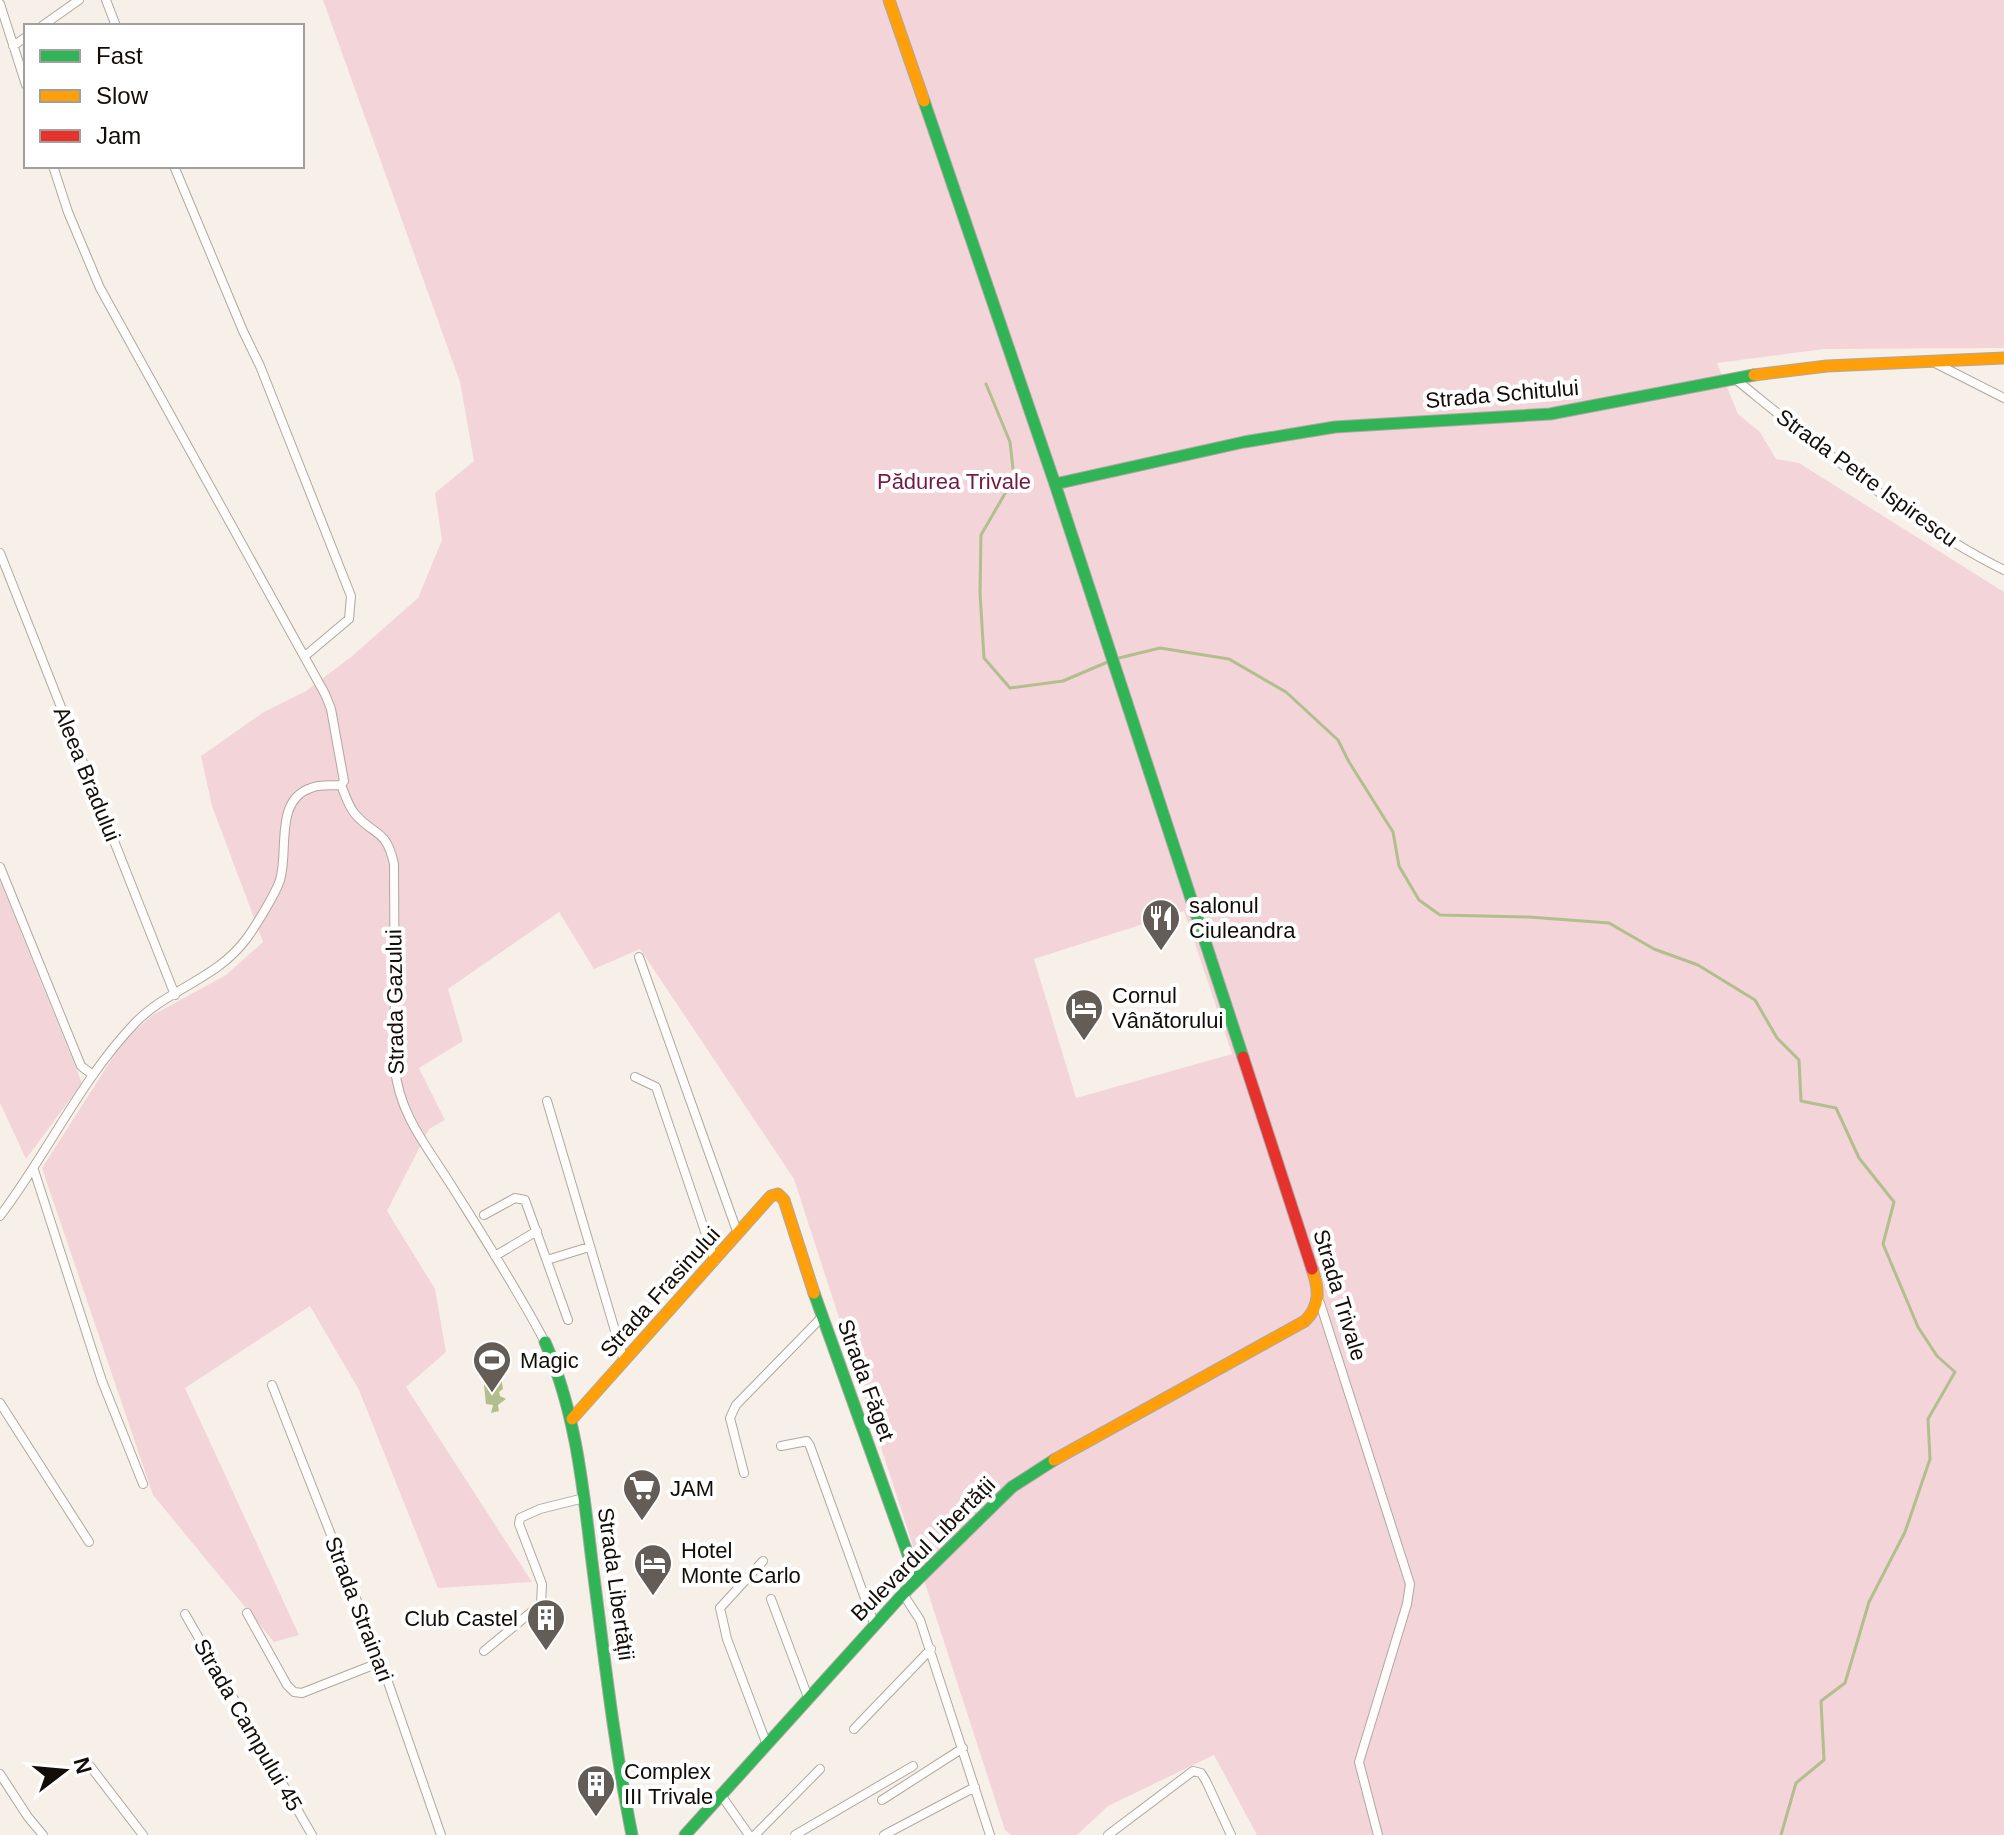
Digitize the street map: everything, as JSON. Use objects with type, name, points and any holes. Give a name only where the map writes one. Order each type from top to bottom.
[{"type":"main road","name":"Strada Trivale","points":[[889,0],[1055,484],[1320,1291],[1320,1303]]},
{"type":"main road","name":"Strada Schitului","points":[[1055,484],[1244,442],[1335,427],[1550,414],[1734,378],[1827,366],[2004,358]]},
{"type":"main road","name":"Strada Frasinului","points":[[572,1419],[771,1196],[778,1194]]},
{"type":"main road","name":"Strada Făget","points":[[778,1194],[784,1200],[822,1317],[917,1580]]},
{"type":"main road","name":"Bulevardul Libertății","points":[[685,1835],[903,1594],[1012,1487],[1110,1427],[1305,1321],[1320,1303]]},
{"type":"main road","name":"Strada Libertății","points":[[545,1342],[562,1381],[572,1419],[618,1755],[632,1835]]},
{"type":"street","points":[[45,24],[79,0]]},
{"type":"street","points":[[106,0],[115,24]]},
{"type":"street","points":[[0,4],[24,79]]},
{"type":"street","points":[[13,46],[24,38]]},
{"type":"street","points":[[0,1216],[34,1170],[93,1075],[138,1020],[221,967],[247,938],[280,880],[286,817],[299,794],[318,786],[341,785],[344,781],[331,709],[305,656],[100,288],[68,212],[54,168]]},
{"type":"street","points":[[175,168],[260,366],[351,596],[352,610],[345,623],[305,656]]},
{"type":"street","points":[[1932,361],[2004,398]]},
{"type":"street","name":"Strada Petre Ispirescu","points":[[1734,378],[1910,513],[2004,570]]},
{"type":"street","name":"Aleea Bradului","points":[[0,553],[175,995]]},
{"type":"street","name":"Strada Gazului","points":[[341,785],[356,815],[384,838],[394,864],[395,1068],[400,1097],[417,1132],[545,1342]]},
{"type":"street","points":[[0,867],[81,1066],[93,1075]]},
{"type":"street","points":[[639,957],[738,1234]]},
{"type":"street","points":[[635,1077],[656,1087],[715,1261]]},
{"type":"street","points":[[547,1101],[624,1361]]},
{"type":"street","points":[[34,1170],[102,1381],[143,1484]]},
{"type":"street","points":[[484,1215],[515,1198],[521,1198],[529,1206],[568,1320]]},
{"type":"street","points":[[495,1256],[537,1231]]},
{"type":"street","points":[[547,1260],[589,1247]]},
{"type":"street","name":"Strada Trivale","points":[[1320,1303],[1410,1584],[1407,1604],[1359,1762],[1378,1835]]},
{"type":"street","points":[[744,1473],[730,1418],[736,1405],[822,1317]]},
{"type":"street","name":"Strada Strainari","points":[[272,1385],[381,1662],[441,1835]]},
{"type":"street","points":[[0,1403],[89,1542]]},
{"type":"street","points":[[781,1446],[807,1441],[810,1446],[875,1626]]},
{"type":"street","points":[[484,1651],[541,1604],[542,1584],[519,1524],[520,1518],[540,1509],[584,1498]]},
{"type":"street","points":[[763,1561],[720,1608],[727,1639],[767,1745]]},
{"type":"street","points":[[903,1594],[920,1620],[931,1649],[990,1835]]},
{"type":"street","points":[[771,1599],[809,1700]]},
{"type":"street","points":[[247,1613],[287,1685],[294,1692],[302,1693],[381,1662]]},
{"type":"street","name":"Strada Campului 45","points":[[185,1614],[312,1835]]},
{"type":"street","points":[[854,1729],[931,1649]]},
{"type":"street","points":[[882,1800],[963,1748]]},
{"type":"street","points":[[90,1766],[143,1835]]},
{"type":"street","points":[[795,1835],[913,1766]]},
{"type":"street","points":[[721,1795],[752,1835],[820,1769]]},
{"type":"street","points":[[1108,1835],[1193,1771],[1201,1773],[1206,1781],[1231,1835]]},
{"type":"street","points":[[0,1774],[43,1835]]},
{"type":"street","points":[[884,1835],[975,1787]]},
{"type":"street","points":[[434,1835],[438,1824]]},
{"type":"green space","name":"Pădurea Trivale","points":[[323,0],[2004,0],[2004,348],[1825,349],[1717,363],[1738,414],[1760,432],[1776,459],[1799,463],[2004,592],[2004,1835],[1257,1835],[1214,1755],[1108,1806],[1077,1835],[1011,1835],[1005,1830],[794,1179],[640,949],[594,969],[559,912],[448,989],[463,1041],[419,1068],[445,1120],[429,1129],[387,1211],[435,1289],[446,1352],[406,1387],[532,1582],[438,1588],[359,1390],[310,1306],[185,1388],[299,1635],[274,1642],[153,1495],[42,1168],[124,1040],[153,1015],[226,975],[263,942],[212,806],[201,756],[264,712],[306,691],[351,657],[418,598],[442,540],[435,493],[474,461],[460,382]],"holes":[[[1184,911],[1232,1054],[1076,1098],[1034,959]]]},
{"type":"green space","points":[[0,881],[82,1083],[26,1159],[0,1103]]},
{"type":"shaded area","name":"Magic","points":[[492,1373],[501,1376],[503,1389],[499,1392],[506,1399],[498,1405],[499,1411],[491,1413],[493,1405],[486,1404],[484,1385]]},
{"type":"waterway","points":[[986,384],[1010,442],[1014,478],[981,535],[980,593],[984,658],[1010,688],[1063,681],[1110,661]]},
{"type":"waterway","points":[[1115,659],[1160,648],[1229,659],[1286,692],[1338,740],[1393,832],[1399,866],[1419,900],[1440,915],[1609,923],[1654,949],[1698,965],[1755,1000],[1777,1038],[1799,1060],[1801,1101],[1836,1108],[1859,1158],[1894,1202],[1883,1244],[1918,1327],[1937,1356],[1955,1372],[1928,1419],[1930,1459],[1905,1532],[1869,1602],[1845,1683],[1821,1701],[1824,1760],[1796,1783],[1781,1835]]},
{"type":"traffic: fast","points":[[924,101],[1055,484],[1243,1057]]},
{"type":"traffic: fast","points":[[1055,484],[1244,442],[1335,427],[1550,414],[1754,375]]},
{"type":"traffic: fast","points":[[814,1293],[917,1580]]},
{"type":"traffic: fast","points":[[545,1342],[556,1369],[577,1450],[615,1733],[632,1835]]},
{"type":"traffic: fast","points":[[685,1835],[903,1594],[1012,1487],[1054,1460]]},
{"type":"traffic: slow","points":[[889,0],[924,101]]},
{"type":"traffic: slow","points":[[1754,375],[1827,366],[2004,358]]},
{"type":"traffic: slow","points":[[572,1419],[771,1196],[778,1194],[784,1200],[814,1293]]},
{"type":"traffic: slow","points":[[1054,1460],[1305,1321],[1314,1309],[1317,1296],[1312,1269]]},
{"type":"traffic: jam","points":[[1243,1057],[1312,1269]]},
{"type":"place","name":"salonul Ciuleandra","points":[[1161,952]]},
{"type":"place","name":"Cornul Vânătorului","points":[[1084,1042]]},
{"type":"place","name":"Magic","points":[[492,1394]]},
{"type":"place","name":"JAM","points":[[642,1522]]},
{"type":"place","name":"Hotel Monte Carlo","points":[[653,1597]]},
{"type":"place","name":"Club Castel","points":[[546,1652]]},
{"type":"place","name":"Complex III Trivale","points":[[596,1818]]}]
